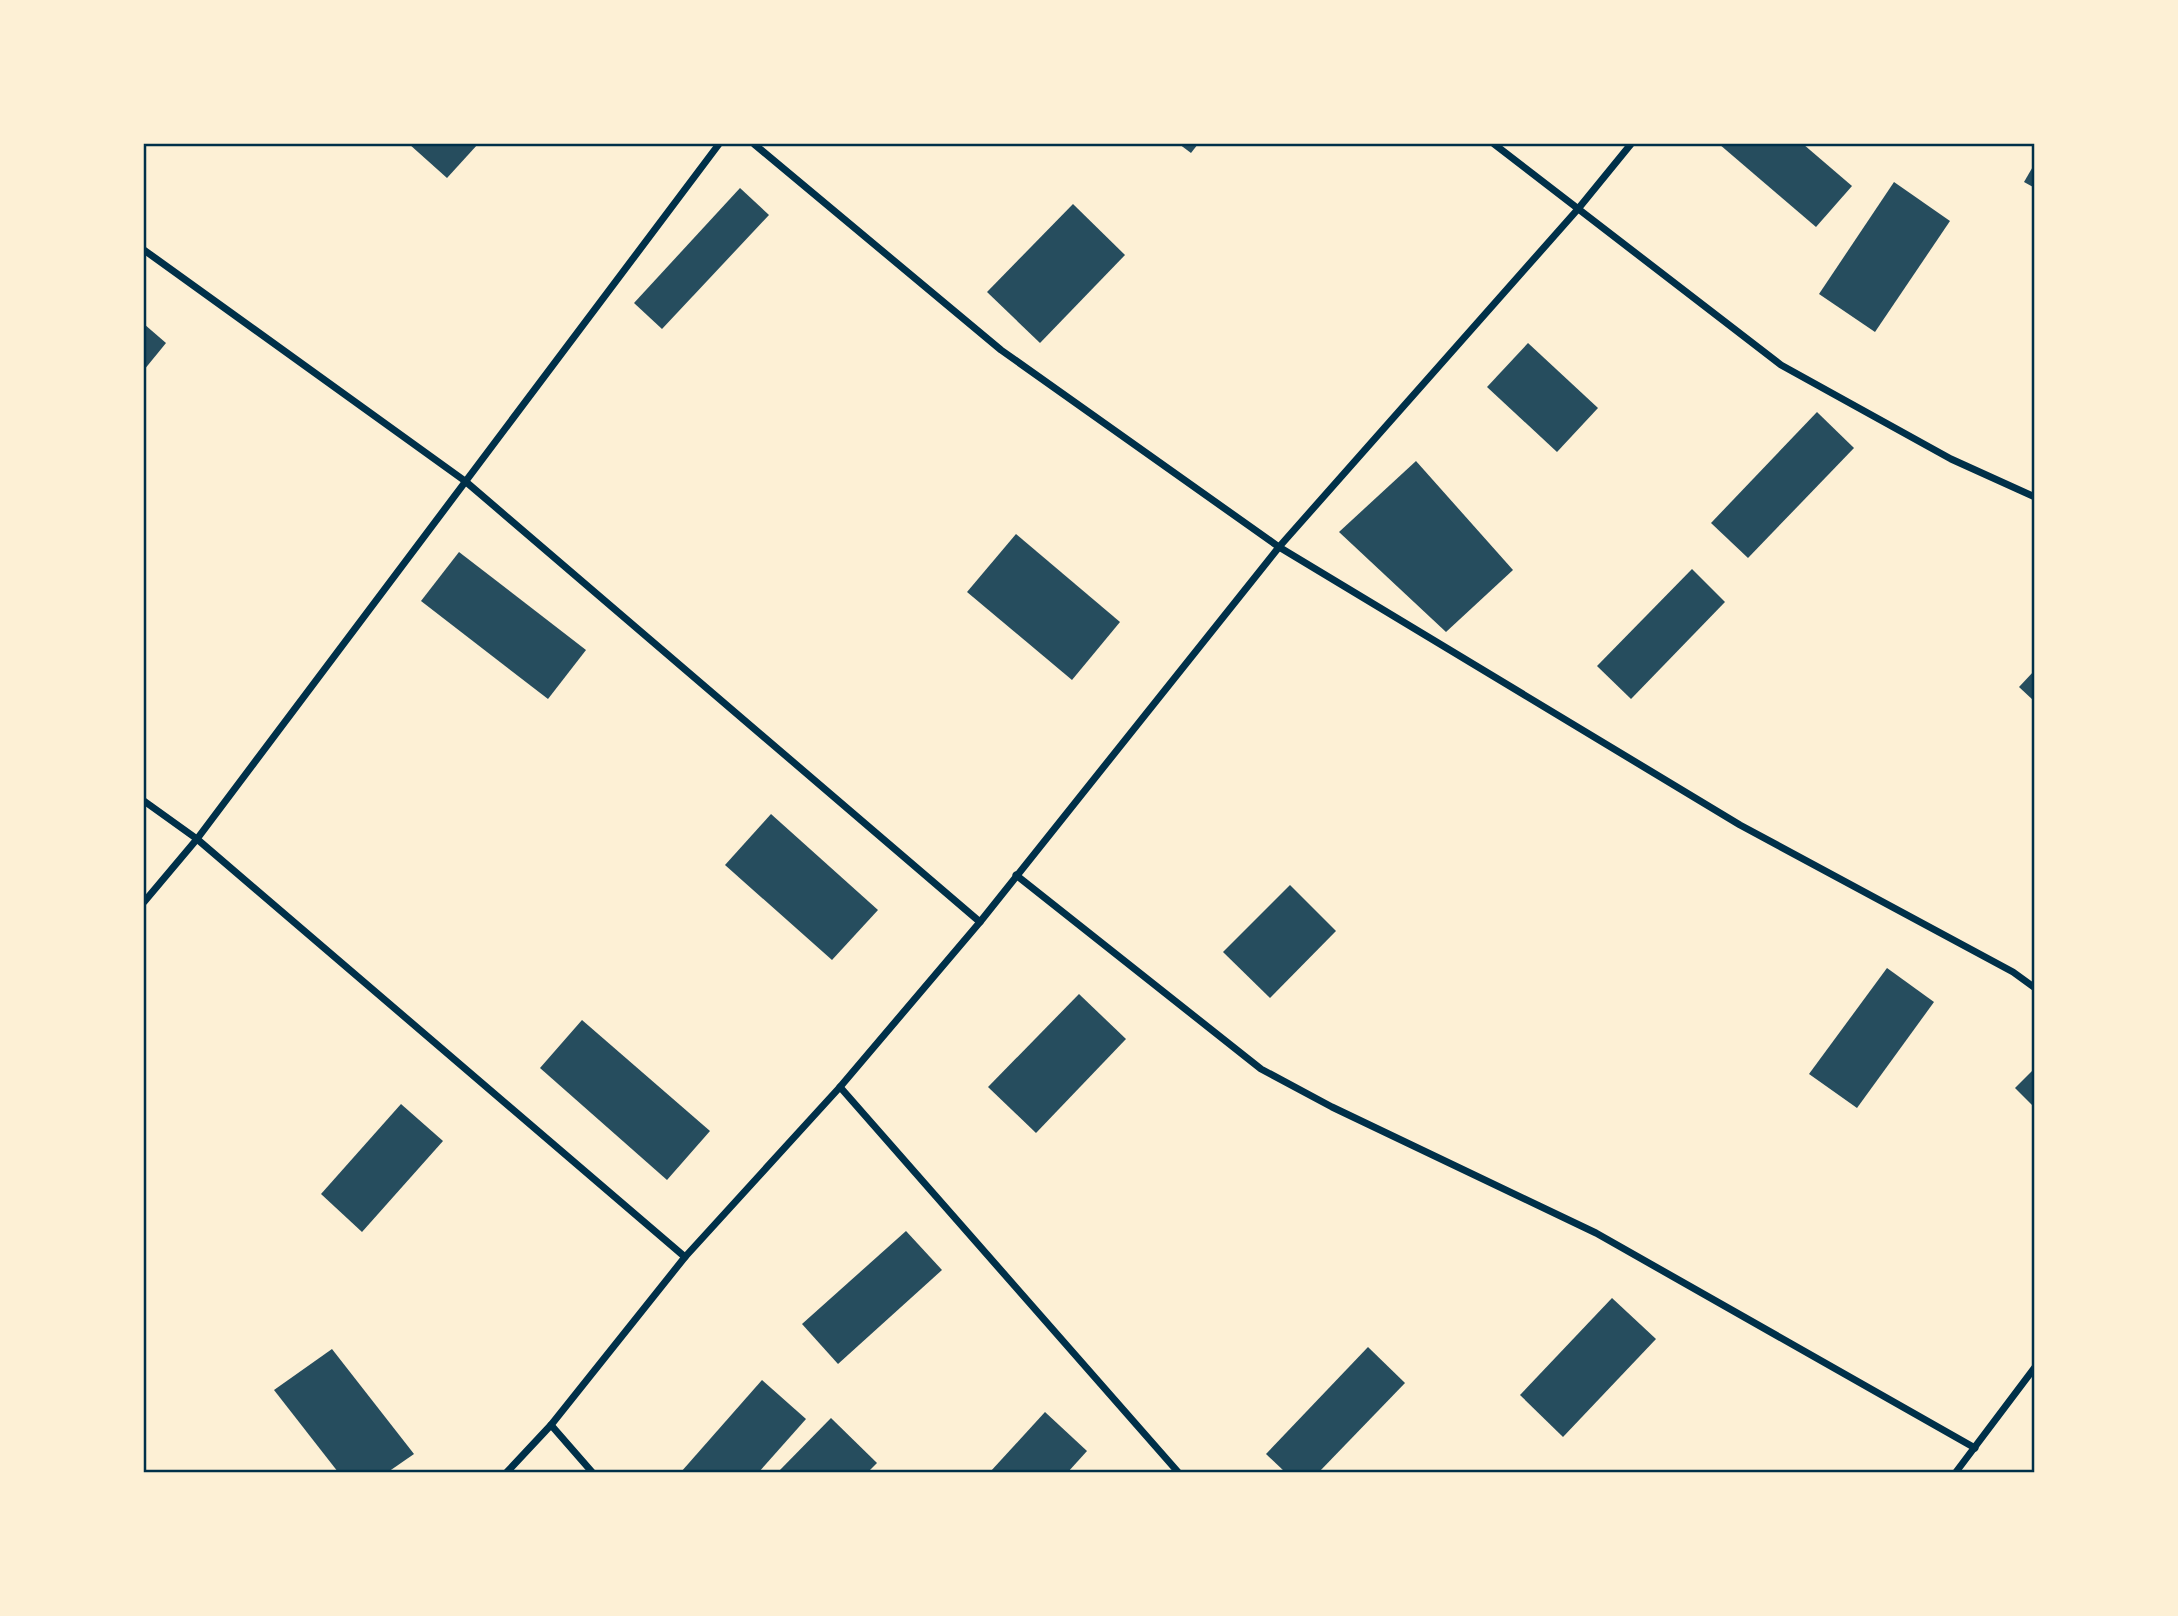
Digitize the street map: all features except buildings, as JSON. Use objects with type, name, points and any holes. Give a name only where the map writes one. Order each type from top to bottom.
[{"type":"street","points":[[144,902],[197,839],[719,144]]},
{"type":"street","points":[[754,144],[1001,350],[1279,547],[1741,825],[2013,972],[2035,988]]},
{"type":"street","points":[[1494,144],[1781,365],[1951,459],[2035,497]]},
{"type":"street","points":[[508,1472],[551,1425],[685,1257],[840,1087],[980,922],[1279,547],[1578,209],[1631,144]]},
{"type":"street","points":[[144,250],[465,481],[980,922]]},
{"type":"street","points":[[144,801],[197,839],[685,1257]]},
{"type":"street","points":[[1016,875],[1261,1069],[1332,1107],[1596,1233],[1975,1448]]},
{"type":"street","points":[[840,1087],[1178,1472]]},
{"type":"street","points":[[1956,1472],[2035,1367]]},
{"type":"street","points":[[551,1425],[592,1472]]}]
